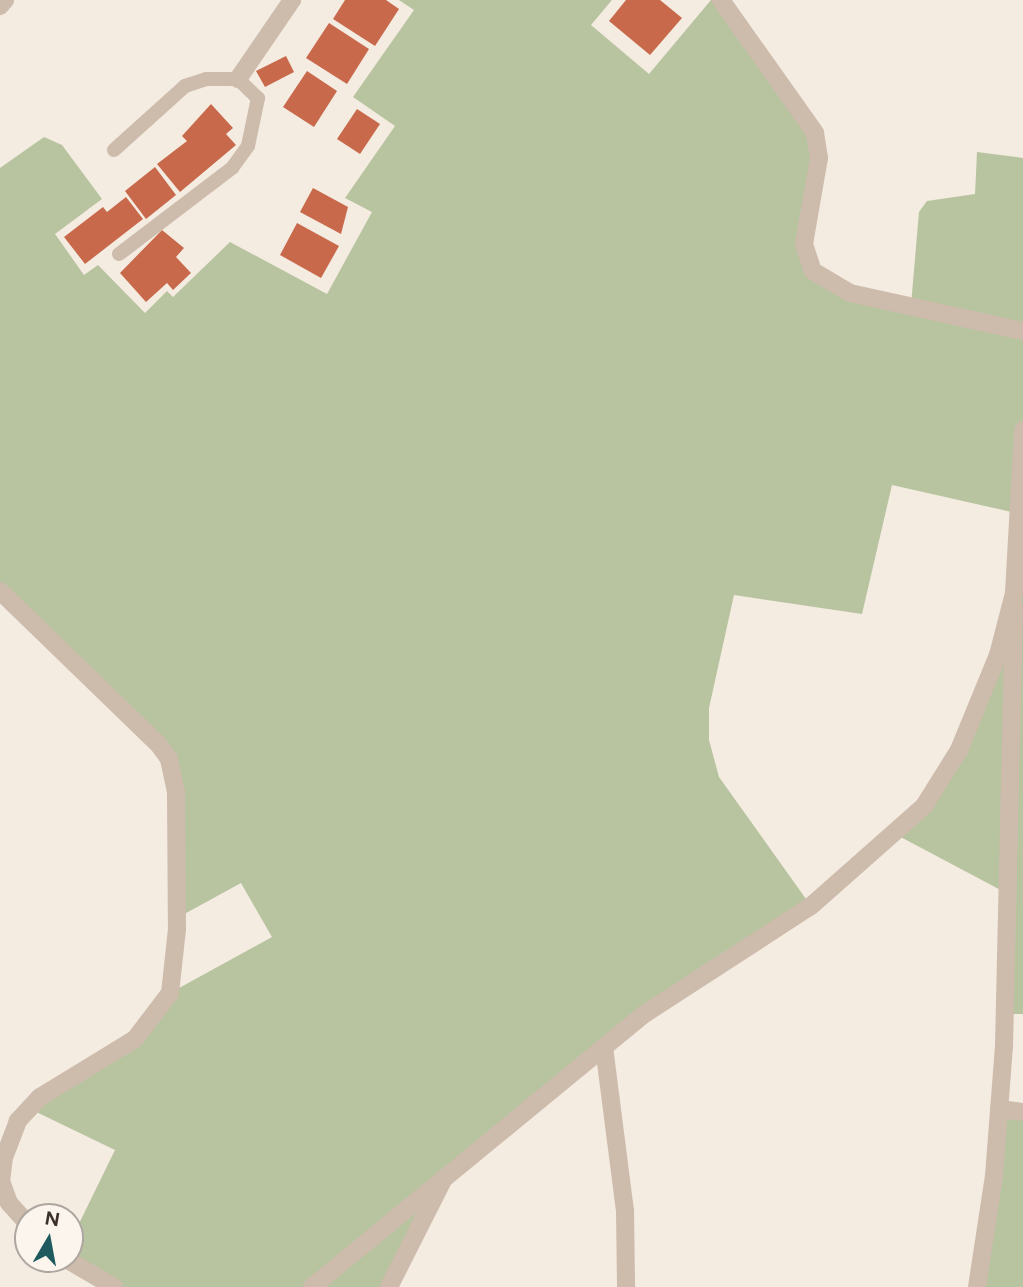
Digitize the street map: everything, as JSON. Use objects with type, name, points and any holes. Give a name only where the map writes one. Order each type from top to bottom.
[{"type":"street","points":[[0,6],[5,0]]},
{"type":"street","points":[[238,79],[292,0]]},
{"type":"street","points":[[721,0],[815,133],[819,158],[804,244],[813,271],[850,293],[1023,331]]},
{"type":"street","points":[[977,1287],[999,1109],[1017,853],[1014,593],[1023,430]]},
{"type":"street","points":[[0,591],[169,759],[176,793],[175,969],[165,1004],[135,1039],[28,1108],[10,1140],[1,1180],[9,1203],[14,1209]]},
{"type":"street","points":[[312,1287],[604,1046],[690,983],[811,906],[924,806],[980,706],[1014,593]]},
{"type":"street","points":[[604,1046],[625,1210],[626,1287]]},
{"type":"street","points":[[999,1109],[1023,1112]]},
{"type":"street","points":[[389,1287],[444,1178]]},
{"type":"street","points":[[84,1270],[114,1287]]},
{"type":"lane","points":[[114,150],[185,86],[206,79],[238,79],[256,92],[259,106],[242,156],[216,182],[119,254]]},
{"type":"green space","points":[[399,0],[612,0],[591,25],[649,74],[711,0],[721,0],[815,133],[806,229],[813,271],[911,305],[919,212],[927,201],[975,194],[977,152],[1023,158],[1023,1014],[1005,1014],[1010,895],[895,834],[924,806],[998,655],[1016,513],[892,485],[862,614],[734,595],[709,708],[709,740],[719,777],[811,906],[690,983],[444,1178],[389,1287],[114,1287],[84,1268],[84,1213],[115,1150],[28,1108],[101,1062],[170,993],[272,937],[241,883],[177,918],[169,759],[0,591],[0,168],[44,137],[62,145],[102,199],[55,234],[84,275],[98,265],[145,313],[167,291],[173,297],[230,242],[327,294],[372,212],[345,198],[395,126],[353,97],[414,10]]},
{"type":"green space","points":[[999,1109],[1023,1112],[1023,1287],[977,1287]]},
{"type":"building","points":[[345,0],[386,0],[399,9],[375,46],[333,19]]},
{"type":"building","points":[[626,0],[660,0],[682,18],[650,55],[609,21]]},
{"type":"building","points":[[329,23],[369,49],[347,84],[306,58]]},
{"type":"building","points":[[286,56],[294,72],[265,87],[256,71]]},
{"type":"building","points":[[307,71],[337,91],[314,127],[283,107]]},
{"type":"building","points":[[211,104],[233,128],[226,134],[236,145],[180,192],[157,164],[187,141],[182,136]]},
{"type":"building","points":[[357,109],[380,124],[360,154],[337,139]]},
{"type":"building","points":[[155,167],[176,195],[146,219],[125,191]]},
{"type":"building","points":[[313,188],[348,207],[341,234],[300,212]]},
{"type":"building","points":[[126,197],[143,219],[85,264],[64,237],[103,207],[107,212]]},
{"type":"building","points":[[297,223],[339,246],[321,278],[280,255]]},
{"type":"building","points":[[162,230],[184,248],[176,257],[191,273],[173,290],[167,283],[146,302],[120,273]]}]
